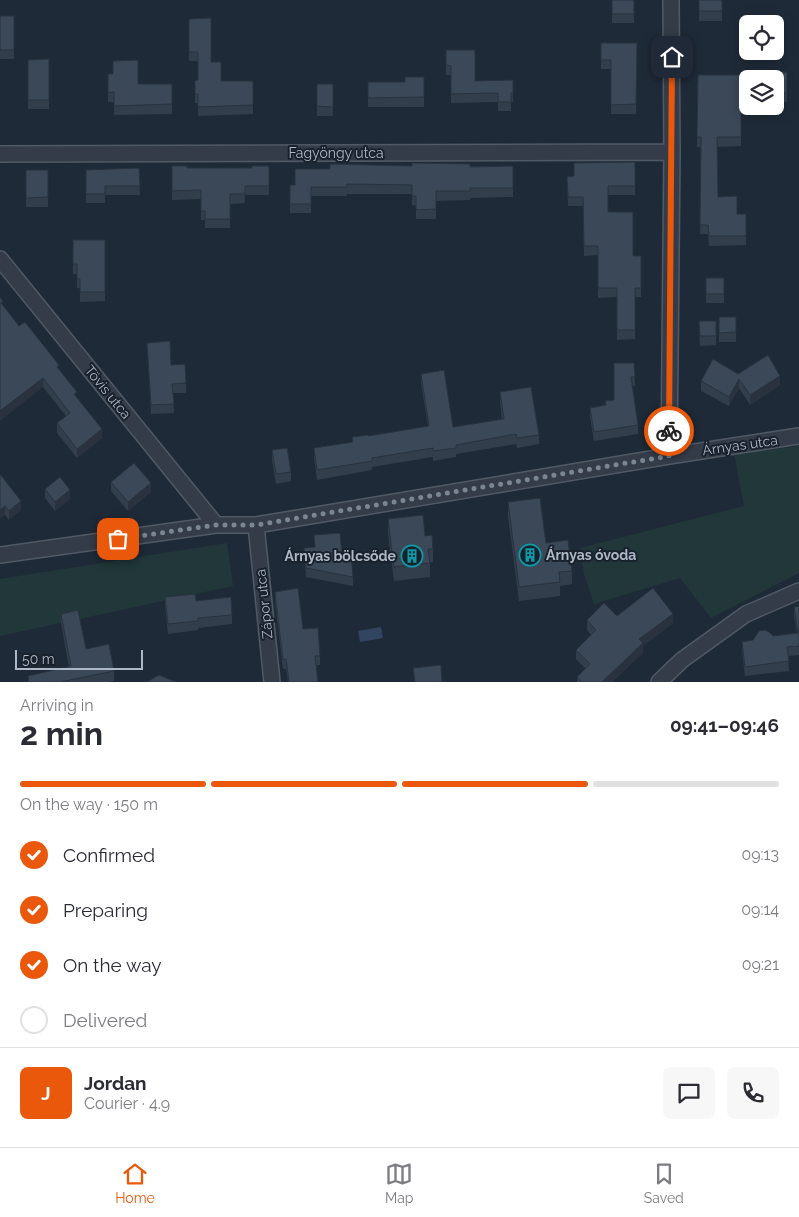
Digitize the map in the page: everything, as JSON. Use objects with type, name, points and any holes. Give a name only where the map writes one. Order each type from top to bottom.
[{"type":"street","points":[[669,456],[672,152],[671,0]]},
{"type":"street","name":"Fagyöngy utca","points":[[0,154],[672,152]]},
{"type":"street","name":"Tövis utca","points":[[0,259],[216,525]]},
{"type":"street","name":"Árnyas utca","points":[[0,555],[216,525],[256,525],[799,436]]},
{"type":"street","name":"Zápor utca","points":[[256,525],[272,682]]},
{"type":"street","points":[[658,682],[682,660],[746,614],[799,591]]},
{"type":"green space","points":[[799,446],[799,573],[711,618],[680,578],[594,604],[584,574],[580,548],[744,506],[734,454]]},
{"type":"green space","points":[[227,543],[233,586],[0,636],[0,579]]},
{"type":"water","points":[[381,627],[383,638],[360,642],[358,631]]},
{"type":"building","points":[[612,0],[634,0],[634,14],[612,14]]},
{"type":"building","points":[[699,0],[722,0],[722,11],[699,11]]},
{"type":"building","points":[[0,16],[14,16],[14,50],[0,50]]},
{"type":"building","points":[[211,18],[211,62],[221,62],[221,81],[253,81],[253,105],[198,107],[195,81],[198,80],[198,52],[189,52],[189,19]]},
{"type":"building","points":[[601,43],[637,43],[636,104],[611,105],[611,60],[601,60]]},
{"type":"building","points":[[446,50],[475,50],[475,81],[513,80],[511,102],[498,102],[498,93],[451,94],[451,66],[446,65]]},
{"type":"building","points":[[49,59],[49,100],[28,100],[28,60]]},
{"type":"building","points":[[138,60],[138,84],[172,84],[172,104],[114,106],[114,92],[108,93],[108,74],[113,74],[113,61]]},
{"type":"building","points":[[784,72],[787,72],[787,93],[784,93]]},
{"type":"building","points":[[698,75],[739,75],[741,137],[717,137],[718,197],[737,196],[737,214],[746,214],[746,236],[709,236],[708,225],[700,225],[701,137],[697,137]]},
{"type":"building","points":[[405,77],[424,77],[424,97],[368,98],[368,82],[405,82]]},
{"type":"building","points":[[317,84],[333,84],[333,107],[317,106]]},
{"type":"building","points":[[635,162],[635,186],[608,186],[608,212],[633,212],[633,256],[641,256],[641,288],[635,288],[635,330],[617,330],[617,288],[598,288],[598,246],[584,246],[583,197],[568,197],[567,177],[574,176],[574,163]]},
{"type":"building","points":[[412,163],[470,164],[470,167],[513,166],[513,188],[470,188],[470,191],[436,191],[436,209],[416,210],[416,196],[412,196],[412,185],[347,184],[347,187],[311,187],[311,204],[290,204],[290,185],[295,185],[295,169],[330,169],[330,164],[412,166]]},
{"type":"building","points":[[172,166],[187,166],[187,168],[252,168],[252,166],[269,166],[269,186],[245,186],[245,194],[230,194],[230,219],[205,219],[205,211],[201,211],[201,190],[172,191]]},
{"type":"building","points":[[139,168],[140,186],[105,186],[105,194],[86,194],[86,170]]},
{"type":"building","points":[[26,170],[48,170],[48,197],[26,198]]},
{"type":"building","points":[[73,240],[105,240],[105,292],[80,292],[80,279],[77,279],[77,264],[73,264]]},
{"type":"building","points":[[706,278],[724,278],[724,294],[706,294]]},
{"type":"building","points":[[0,297],[3,301],[1,303],[19,326],[25,322],[59,365],[57,367],[77,392],[74,394],[102,429],[77,449],[57,423],[70,413],[43,378],[0,411]]},
{"type":"building","points":[[719,317],[736,317],[736,332],[719,333]]},
{"type":"building","points":[[699,321],[716,321],[716,336],[700,336]]},
{"type":"building","points":[[170,341],[171,365],[185,364],[186,383],[172,384],[174,404],[151,405],[147,343]]},
{"type":"building","points":[[768,355],[780,376],[750,395],[739,379],[729,397],[701,381],[713,359],[738,374]]},
{"type":"building","points":[[614,363],[634,363],[635,377],[631,377],[638,425],[594,432],[590,408],[606,405],[605,401],[614,400]]},
{"type":"building","points":[[444,370],[453,427],[504,419],[500,392],[531,387],[539,435],[517,438],[516,434],[456,445],[456,448],[433,451],[433,448],[372,458],[372,461],[317,470],[314,448],[353,442],[352,437],[429,426],[421,374]]},
{"type":"building","points":[[287,448],[291,472],[276,474],[272,450]]},
{"type":"building","points":[[134,463],[151,483],[128,502],[111,482]]},
{"type":"building","points":[[0,474],[21,501],[9,511],[5,506],[0,510]]},
{"type":"building","points":[[60,477],[70,490],[55,502],[45,489]]},
{"type":"building","name":"Árnyas óvoda","points":[[540,498],[546,543],[568,540],[572,571],[559,572],[560,582],[519,587],[508,502]]},
{"type":"building","name":"Árnyas bölcsőde","points":[[423,515],[425,536],[432,535],[433,549],[428,549],[430,563],[394,567],[388,519]]},
{"type":"building","points":[[340,533],[342,555],[351,555],[353,577],[306,568],[304,548],[315,547],[314,535]]},
{"type":"building","points":[[298,588],[303,629],[318,628],[320,656],[315,656],[318,682],[289,682],[286,659],[283,660],[275,592]]},
{"type":"building","points":[[653,588],[673,614],[639,639],[643,643],[602,682],[582,682],[577,677],[590,664],[576,650],[596,630],[587,620],[604,603],[617,616]]},
{"type":"building","points":[[195,594],[196,601],[231,597],[232,615],[198,618],[198,621],[168,624],[165,597]]},
{"type":"building","points":[[799,606],[799,646],[787,647],[789,661],[745,667],[742,642],[753,640],[759,631],[765,630],[773,636],[798,633],[794,607]]},
{"type":"building","points":[[78,610],[86,649],[109,644],[114,671],[60,682],[29,682],[28,676],[71,666],[61,614]]},
{"type":"building","points":[[441,665],[442,682],[415,682],[413,668]]},
{"type":"building","points":[[159,675],[176,682],[147,682]]},
{"type":"way so far","points":[[118,539],[216,525],[256,525],[669,456],[669,431]]},
{"type":"place","name":"Árnyas óvoda","points":[[530,555]]},
{"type":"place","name":"Árnyas bölcsőde","points":[[412,556]]},
{"type":"route","points":[[669,431],[672,57]]}]
